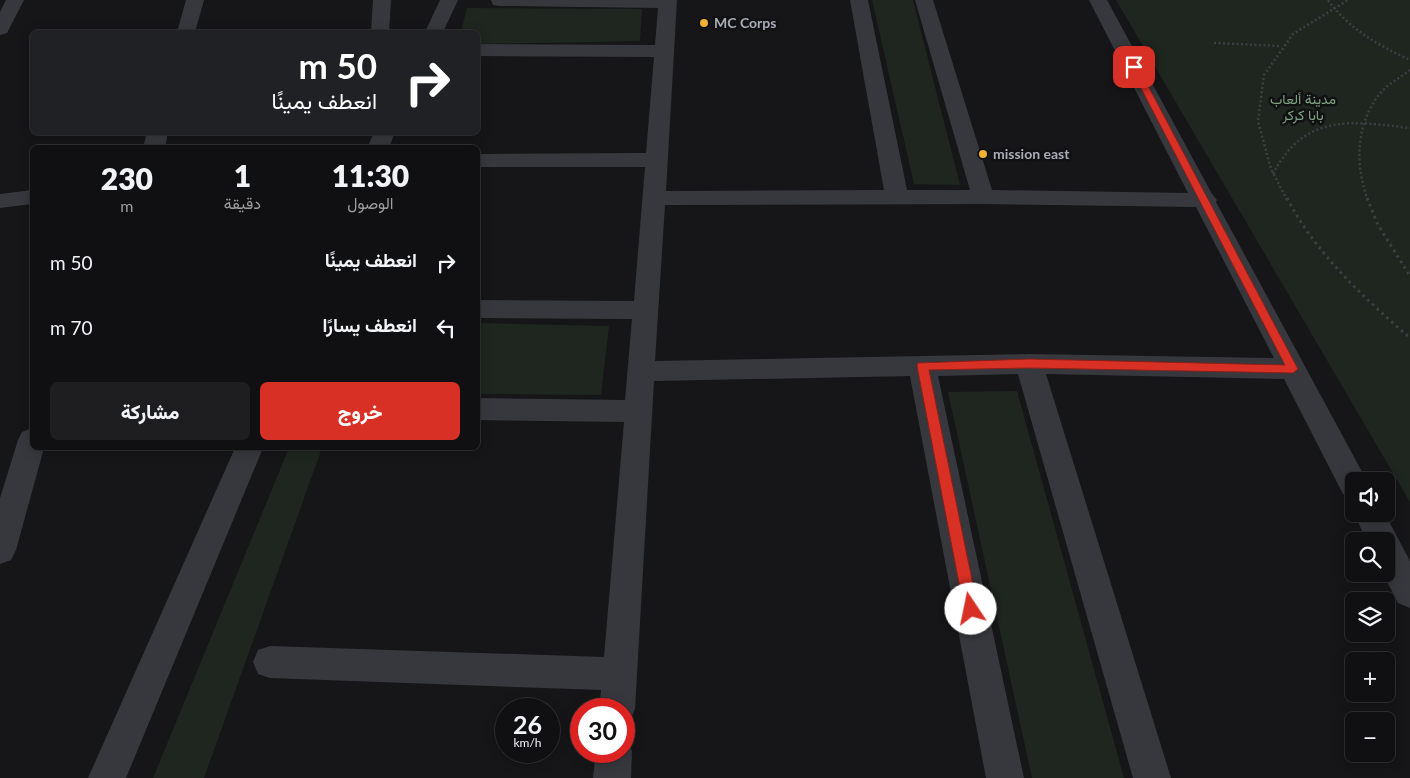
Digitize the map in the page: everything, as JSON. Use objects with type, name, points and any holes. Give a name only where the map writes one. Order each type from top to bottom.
[{"type":"street","points":[[0,29],[15,0]]},
{"type":"street","points":[[187,30],[195,0]]},
{"type":"street","points":[[380,30],[382,0]]},
{"type":"street","points":[[435,30],[449,0]]},
{"type":"street","points":[[859,0],[897,198]]},
{"type":"street","points":[[924,0],[984,197]]},
{"type":"street","points":[[1098,0],[1206,200],[1347,472]]},
{"type":"street","points":[[499,1],[668,1],[618,698]]},
{"type":"street","points":[[480,50],[664,51]]},
{"type":"street","points":[[480,160],[656,160]]},
{"type":"street","points":[[0,201],[30,197]]},
{"type":"street","points":[[654,198],[984,197],[1206,200]]},
{"type":"street","points":[[480,309],[646,310]]},
{"type":"street","points":[[642,371],[1029,364],[1293,369]]},
{"type":"street","points":[[1029,364],[1152,778]]},
{"type":"street","points":[[922,366],[1005,778]]},
{"type":"street","points":[[480,409],[639,410]]},
{"type":"street","points":[[0,550],[30,447]]},
{"type":"street","points":[[107,778],[248,450]]},
{"type":"street","points":[[1395,564],[1410,593]]},
{"type":"street","points":[[270,662],[620,674]]},
{"type":"street","points":[[612,778],[613,763]]},
{"type":"path","points":[[1328,0],[1348,24],[1362,35],[1410,60]]},
{"type":"path","points":[[1348,0],[1303,23],[1280,46],[1269,61],[1260,84],[1257,110],[1261,139],[1273,175],[1290,206],[1317,245],[1353,286],[1410,338]]},
{"type":"path","points":[[1214,44],[1280,46]]},
{"type":"path","points":[[1410,70],[1383,90],[1369,109],[1363,124],[1358,158],[1362,186],[1373,218],[1393,253],[1410,276]]},
{"type":"path","points":[[1273,175],[1286,150],[1306,133],[1321,126],[1363,124],[1410,128]]},
{"type":"green space","points":[[872,0],[913,0],[960,185],[914,184]]},
{"type":"green space","name":"مدينة ألعاب بابا كركر","points":[[1116,0],[1410,0],[1410,502],[1395,476],[1395,472],[1392,472]]},
{"type":"green space","points":[[467,8],[642,9],[640,41],[480,44],[480,30],[462,30]]},
{"type":"green space","points":[[480,323],[609,326],[601,395],[480,394]]},
{"type":"green space","points":[[1017,391],[1124,778],[1032,778],[948,392]]},
{"type":"green space","points":[[288,450],[321,450],[204,778],[153,778]]},
{"type":"place","name":"MC Corps","points":[[704,23]]},
{"type":"place","name":"mission east","points":[[983,154]]},
{"type":"route","points":[[971,609],[922,366],[1029,364],[1293,369],[1206,200],[1134,67]]}]
